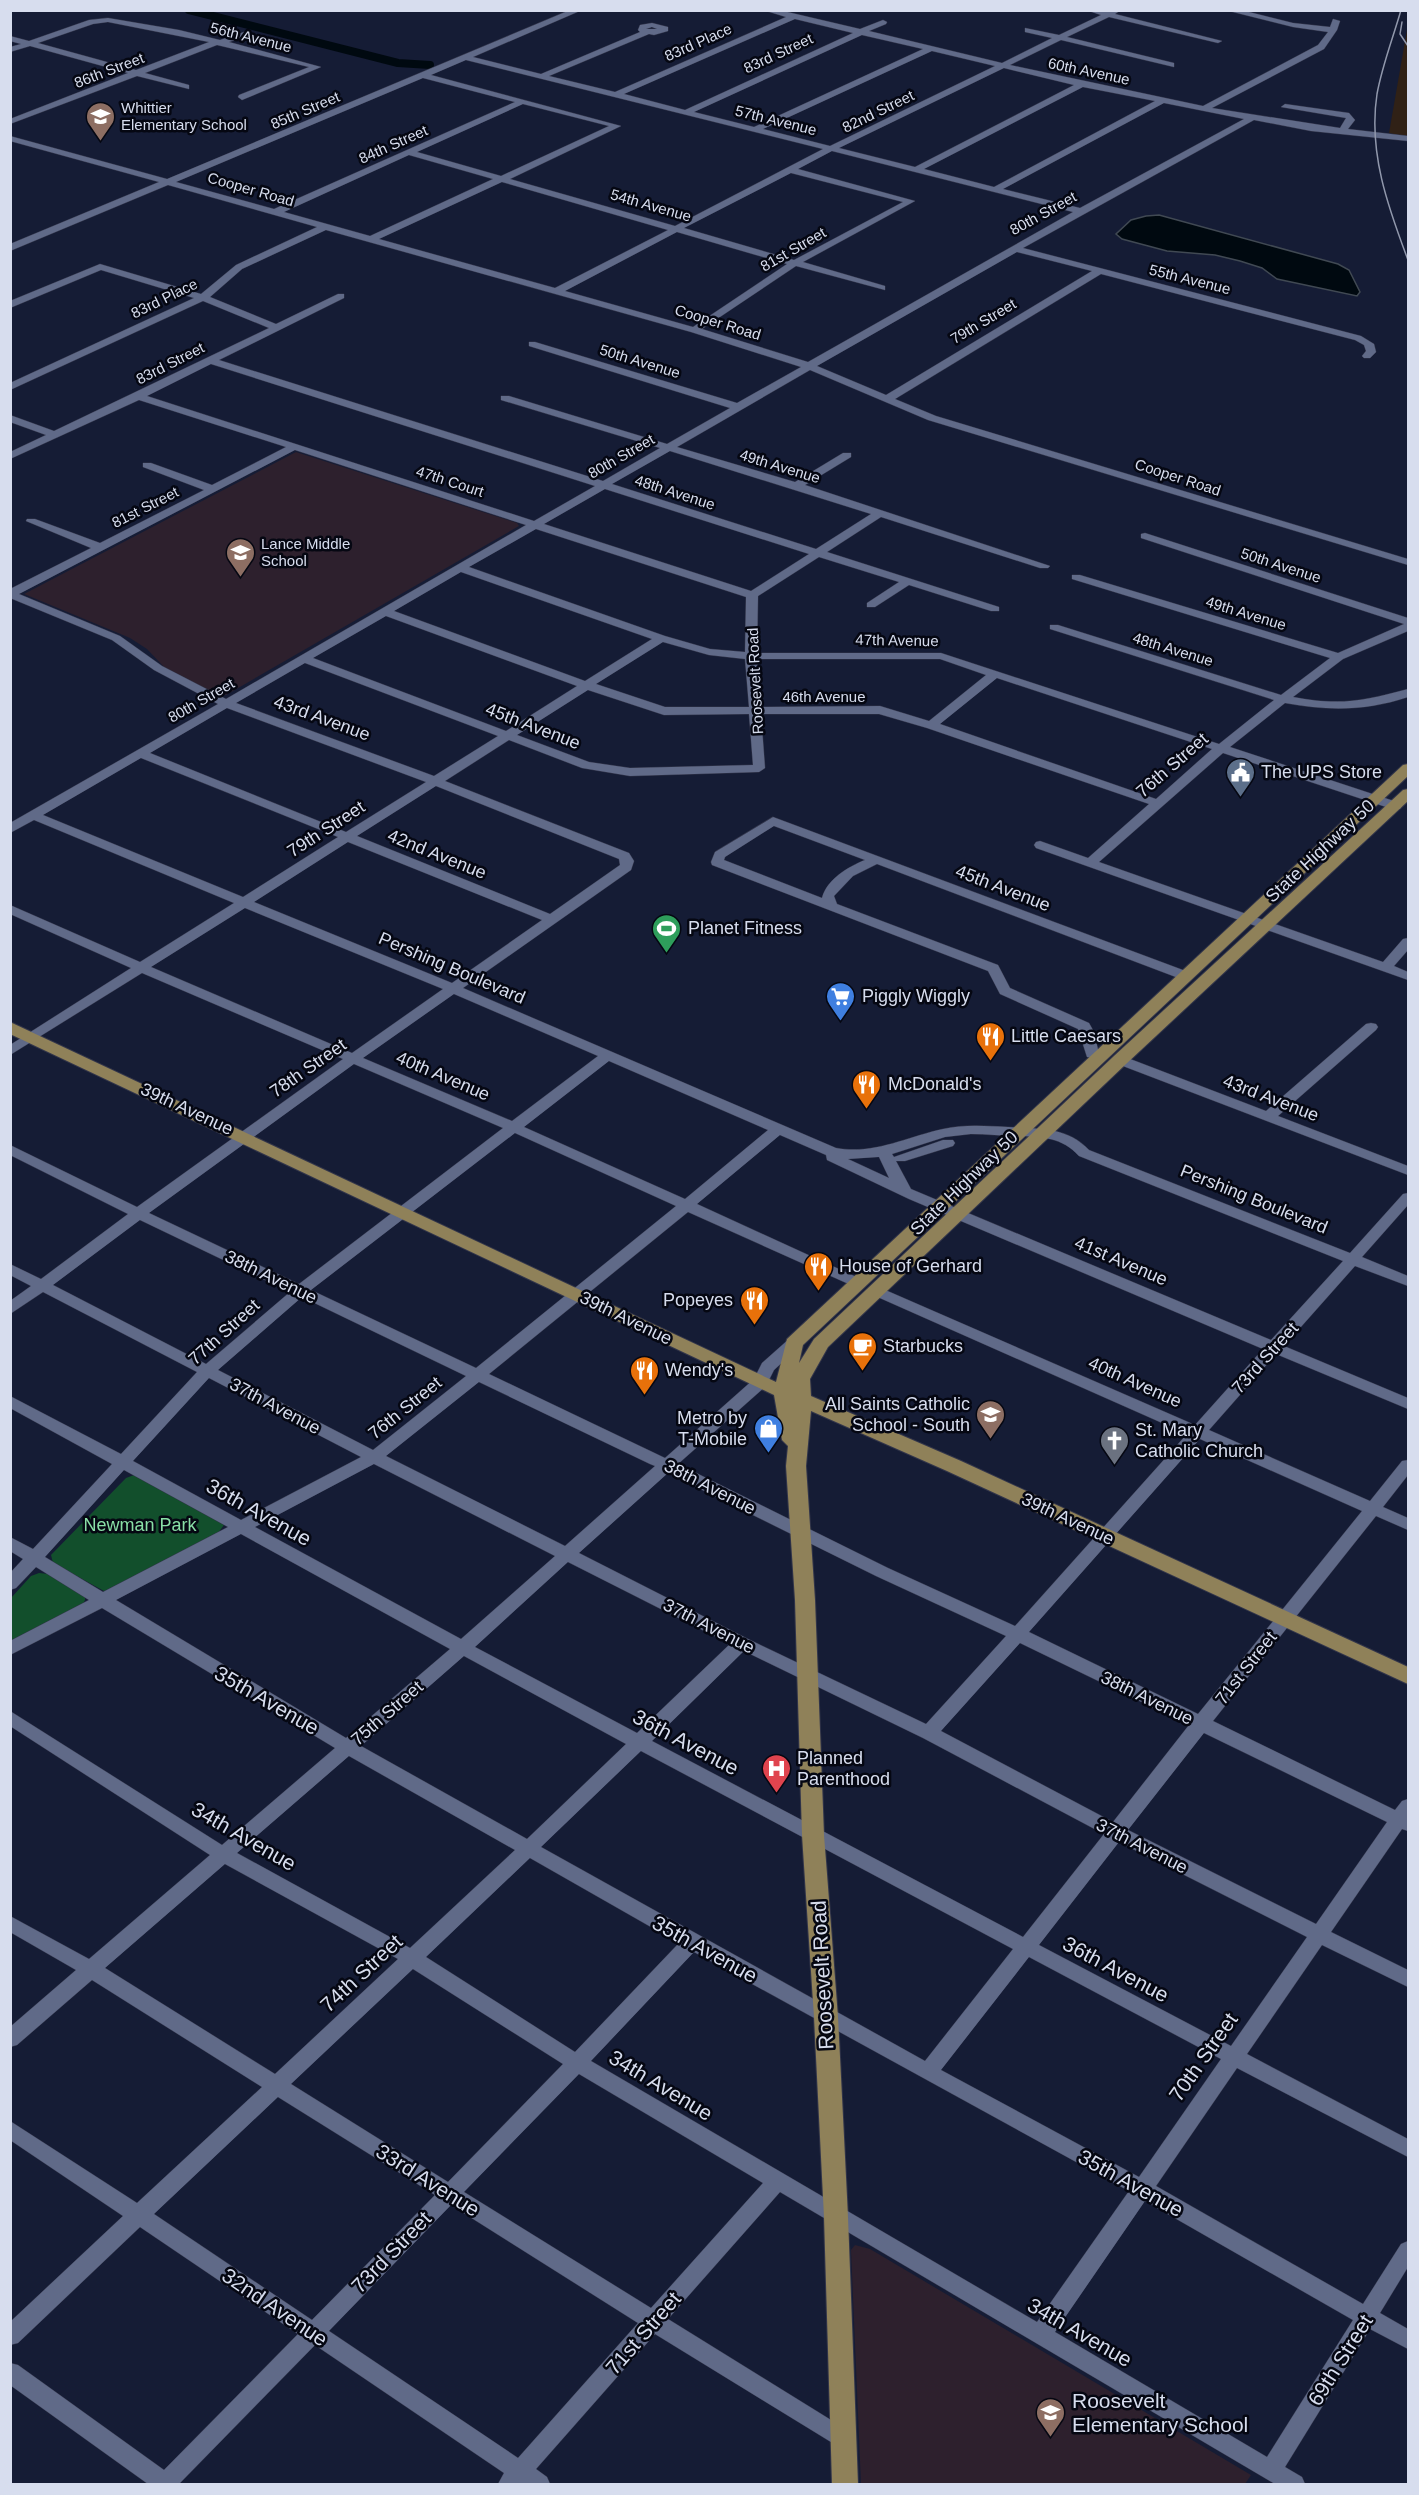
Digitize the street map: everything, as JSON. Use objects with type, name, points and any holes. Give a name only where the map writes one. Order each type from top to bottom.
[{"type":"main road","name":"State Highway 50","points":[[796,1466],[790,1388],[794,1343],[1408,768]]},
{"type":"main road","name":"State Highway 50","points":[[790,1388],[801,1379],[810,1359],[822,1343],[1120,1060],[1268,926],[1408,794]]},
{"type":"main road","name":"39th Avenue","points":[[10,1027],[760,1382],[790,1388],[1408,1676]]},
{"type":"main road","name":"Roosevelt Road","points":[[796,1466],[805,1600],[813,1835],[826,2017],[836,2217],[845,2484]]},
{"type":"street","name":"85th Street","points":[[10,248],[578,10]]},
{"type":"street","name":"60th Avenue","points":[[766,10],[1162,101],[1252,118],[1408,138]]},
{"type":"street","points":[[1090,10],[1218,41]]},
{"type":"street","name":"82nd Street","points":[[557,291],[832,148],[1064,38],[1117,10]]},
{"type":"street","points":[[1229,10],[1293,25],[1333,30]]},
{"type":"street","name":"83rd Place","points":[[616,95],[793,17]]},
{"type":"street","name":"56th Avenue","points":[[10,50],[92,22],[108,20],[129,22],[317,67],[242,97]]},
{"type":"street","points":[[1204,109],[1321,46],[1333,30],[1336,21]]},
{"type":"street","name":"83rd Street","points":[[686,112],[883,22]]},
{"type":"street","points":[[1028,30],[1170,65]]},
{"type":"street","points":[[542,76],[646,32]]},
{"type":"street","name":"86th Street","points":[[10,122],[244,34]]},
{"type":"street","points":[[10,38],[186,87]]},
{"type":"street","points":[[756,129],[932,48]]},
{"type":"street","name":"57th Avenue","points":[[464,57],[1081,211]]},
{"type":"street","points":[[371,239],[617,126],[422,75]]},
{"type":"street","points":[[916,170],[1082,84]]},
{"type":"street","points":[[996,189],[1162,101]]},
{"type":"street","name":"84th Street","points":[[276,212],[521,102]]},
{"type":"street","points":[[1285,107],[1349,116],[1351,120],[1342,131]]},
{"type":"street","name":"80th Street","points":[[10,829],[1014,248],[1252,118]]},
{"type":"street","name":"Cooper Road","points":[[10,138],[694,330],[808,366],[885,400],[1003,441],[1408,562]]},
{"type":"street","name":"54th Avenue","points":[[411,153],[882,288]]},
{"type":"street","name":"81st Street","points":[[694,330],[795,263],[911,201],[792,170]]},
{"type":"street","name":"83rd Place","points":[[10,387],[203,298],[239,267],[326,226]]},
{"type":"street","name":"55th Avenue","points":[[1014,248],[1358,338],[1368,344],[1371,352],[1367,356]]},
{"type":"street","points":[[10,305],[100,267],[203,298],[275,327]]},
{"type":"street","name":"79th Street","points":[[885,400],[1099,271]]},
{"type":"street","name":"83rd Street","points":[[10,456],[341,296]]},
{"type":"street","name":"50th Avenue","points":[[532,344],[740,407]]},
{"type":"street","name":"48th Avenue","points":[[209,360],[996,609]]},
{"type":"street","name":"47th Court","points":[[138,396],[752,595]]},
{"type":"street","name":"49th Avenue","points":[[505,398],[796,486],[1044,566]]},
{"type":"street","points":[[10,418],[55,435]]},
{"type":"street","name":"81st Street","points":[[11,594],[294,447]]},
{"type":"street","points":[[796,486],[847,456]]},
{"type":"street","points":[[147,465],[212,489]]},
{"type":"street","points":[[752,595],[880,513]]},
{"type":"street","points":[[31,521],[100,547]]},
{"type":"street","name":"50th Avenue","points":[[1144,537],[1408,622]]},
{"type":"street","name":"47th Avenue","points":[[460,568],[661,638],[709,652],[751,656],[941,656],[1396,806]]},
{"type":"street","name":"49th Avenue","points":[[1076,577],[1339,657]]},
{"type":"street","points":[[871,604],[907,582]]},
{"type":"street","name":"43rd Avenue","points":[[11,594],[116,639],[158,668],[227,704],[435,781],[624,856],[628,861]]},
{"type":"street","name":"Roosevelt Road","points":[[752,595],[751,656],[759,768]]},
{"type":"street","name":"46th Avenue","points":[[385,612],[586,686],[664,711],[880,710],[931,725],[1157,803]]},
{"type":"street","name":"48th Avenue","points":[[1054,627],[1282,699]]},
{"type":"street","name":"76th Street","points":[[1090,862],[1221,748],[1282,699],[1339,657],[1408,627]]},
{"type":"street","name":"79th Street","points":[[10,1051],[661,638]]},
{"type":"street","name":"45th Avenue","points":[[305,659],[586,765],[677,777],[759,768]]},
{"type":"street","points":[[931,725],[996,673]]},
{"type":"street","points":[[1282,699],[1314,705],[1348,707],[1367,706],[1408,693]]},
{"type":"street","name":"42nd Avenue","points":[[142,754],[551,919]]},
{"type":"street","name":"Pershing Boulevard","points":[[34,816],[452,988],[821,1147],[874,1161],[886,1156],[956,1141],[1013,1136],[1040,1137],[1074,1153],[1084,1152],[1408,1281]]},
{"type":"street","name":"45th Avenue","points":[[832,907],[717,862],[720,855],[773,821],[1186,976]]},
{"type":"street","points":[[1040,845],[1408,976]]},
{"type":"street","points":[[877,860],[849,872],[838,880],[828,896],[832,907],[993,968],[1005,991],[1084,1026],[1088,1032],[1092,1054]]},
{"type":"street","name":"78th Street","points":[[10,1309],[243,1136],[626,867],[628,861]]},
{"type":"street","name":"40th Avenue","points":[[10,909],[513,1127],[858,1283]]},
{"type":"street","points":[[1385,968],[1408,942]]},
{"type":"street","points":[[1268,1117],[1371,1027]]},
{"type":"street","name":"77th Street","points":[[10,1584],[125,1463],[208,1370],[300,1291],[608,1055]]},
{"type":"street","name":"43rd Avenue","points":[[1120,1060],[1408,1171]]},
{"type":"street","name":"76th Street","points":[[10,1649],[374,1457],[578,1296],[778,1129]]},
{"type":"street","name":"41st Avenue","points":[[821,1147],[845,1164],[940,1207],[1408,1404]]},
{"type":"street","name":"38th Avenue","points":[[10,1149],[137,1213],[478,1374],[1202,1725],[1405,1817]]},
{"type":"street","points":[[886,1156],[897,1180],[906,1192]]},
{"type":"street","name":"73rd Street","points":[[929,1733],[1408,1197]]},
{"type":"street","name":"37th Avenue","points":[[10,1269],[374,1457],[568,1553],[742,1643],[929,1733],[1117,1833],[1408,1979]]},
{"type":"street","name":"40th Avenue","points":[[878,1292],[1408,1524]]},
{"type":"street","name":"75th Street","points":[[10,2039],[462,1648],[760,1382],[768,1367],[794,1343]]},
{"type":"street","points":[[790,1388],[810,1359]]},
{"type":"street","name":"36th Avenue","points":[[10,1401],[462,1648],[1408,2149]]},
{"type":"street","name":"71st Street","points":[[929,2071],[1408,1465]]},
{"type":"street","name":"35th Avenue","points":[[10,1543],[348,1747],[826,2017],[1141,2188],[1408,2340]]},
{"type":"street","name":"74th Street","points":[[10,2336],[528,1849],[742,1643]]},
{"type":"street","name":"34th Avenue","points":[[10,1717],[224,1855],[412,1958],[577,2063],[1294,2484]]},
{"type":"street","name":"70th Street","points":[[1040,2336],[1232,2057],[1405,1817]]},
{"type":"street","name":"33rd Avenue","points":[[10,1923],[90,1969],[844,2440]]},
{"type":"street","name":"73rd Street","points":[[165,2484],[577,2063],[692,1941]]},
{"type":"street","name":"32nd Avenue","points":[[10,2129],[313,2333],[514,2478],[539,2484]]},
{"type":"street","name":"71st Street","points":[[514,2478],[777,2181]]},
{"type":"street","name":"69th Street","points":[[1271,2470],[1408,2250]]},
{"type":"street","points":[[10,2372],[165,2484]]},
{"type":"shaded area","points":[[1408,24],[1408,137],[1389,133]]},
{"type":"shaded area","points":[[1159,215],[1338,264],[1349,270],[1360,292],[1357,296],[1277,279],[1262,268],[1240,261],[1215,255],[1167,251],[1122,239],[1116,234],[1131,220]]},
{"type":"shaded area","name":"Lance Middle School","points":[[296,452],[517,523],[519,526],[226,695],[201,688],[165,668],[147,649],[130,638],[24,594]]},
{"type":"shaded area","points":[[855,2245],[870,2249],[1251,2475],[1245,2484],[861,2484],[851,2250]]},
{"type":"green space","name":"Newman Park","points":[[134,1475],[222,1521],[224,1525],[218,1533],[110,1590],[104,1591],[53,1563],[51,1555],[126,1478]]},
{"type":"green space","name":"Newman Park","points":[[39,1573],[48,1574],[85,1596],[85,1600],[82,1606],[11,1644],[11,1598],[31,1576]]},
{"type":"waterway","points":[[189,10],[398,63],[430,65]]},
{"type":"railway","points":[[1401,10],[1377,94],[1375,137],[1387,199],[1408,260]]},
{"type":"railway","points":[[1402,22],[1400,34],[1408,46]]},
{"type":"place","name":"Whittier Elementary School","points":[[100,142]]},
{"type":"place","name":"Lance Middle School","points":[[240,578]]},
{"type":"place","name":"The UPS Store","points":[[1240,798]]},
{"type":"place","name":"Planet Fitness","points":[[667,954]]},
{"type":"place","name":"Piggly Wiggly","points":[[841,1022]]},
{"type":"place","name":"Little Caesars","points":[[990,1062]]},
{"type":"place","name":"McDonald's","points":[[867,1110]]},
{"type":"place","name":"House of Gerhard","points":[[818,1292]]},
{"type":"place","name":"Popeyes","points":[[754,1326]]},
{"type":"place","name":"Starbucks","points":[[862,1372]]},
{"type":"place","name":"Wendy's","points":[[644,1396]]},
{"type":"place","name":"All Saints Catholic School - South","points":[[991,1440]]},
{"type":"place","name":"Metro by T-Mobile","points":[[768,1454]]},
{"type":"place","name":"St. Mary Catholic Church","points":[[1114,1466]]},
{"type":"place","name":"Planned Parenthood","points":[[776,1794]]},
{"type":"place","name":"Roosevelt Elementary School","points":[[1051,2438]]}]
